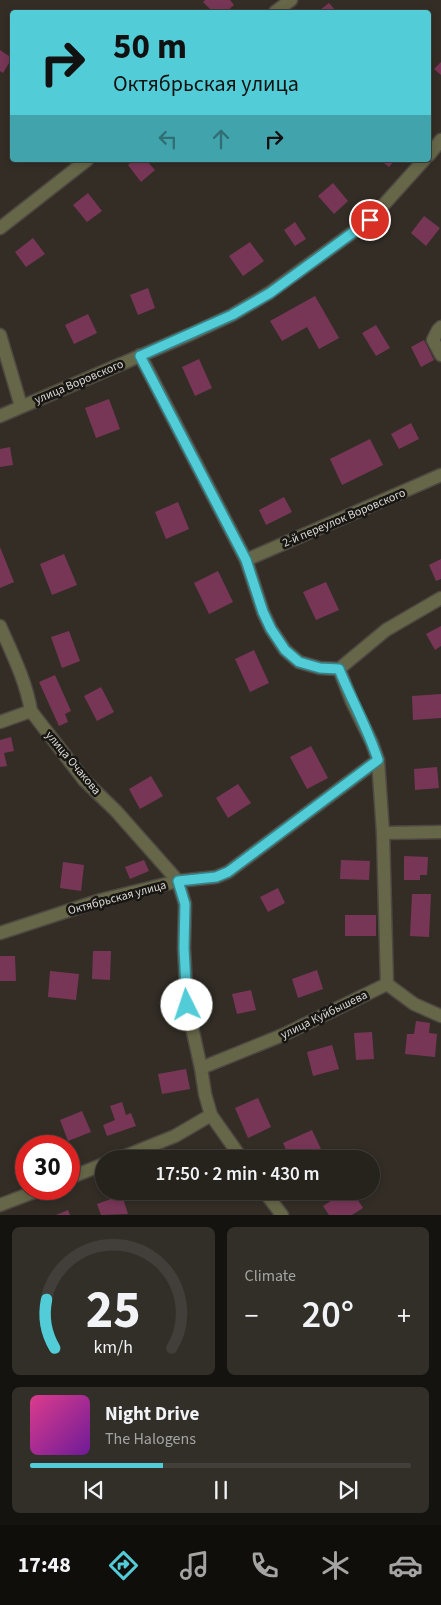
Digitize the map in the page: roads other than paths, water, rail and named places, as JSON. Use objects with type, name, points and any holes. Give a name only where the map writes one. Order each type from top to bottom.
[{"type":"street","points":[[278,10],[291,0]]},
{"type":"street","points":[[431,152],[441,140]]},
{"type":"street","points":[[0,228],[84,162]]},
{"type":"street","name":"улица Воровского","points":[[0,416],[232,315],[270,293],[370,220],[422,162]]},
{"type":"street","points":[[441,327],[434,340],[441,356]]},
{"type":"street","points":[[0,335],[21,406]]},
{"type":"street","points":[[140,356],[246,560],[263,612],[271,629],[285,650],[299,662],[320,668],[339,669],[386,630],[441,598]]},
{"type":"street","name":"2-й переулок Воровского","points":[[246,560],[441,475]]},
{"type":"street","name":"улица Очакова","points":[[0,626],[23,682],[31,710],[84,780],[116,811],[178,881]]},
{"type":"street","points":[[339,669],[378,760],[383,833],[387,984],[414,1004],[441,1016]]},
{"type":"street","points":[[0,722],[31,710]]},
{"type":"street","name":"Октябрьская улица","points":[[0,933],[101,900],[178,881],[216,877],[228,872],[378,760]]},
{"type":"street","points":[[383,833],[441,832]]},
{"type":"street","points":[[178,881],[185,904],[184,948],[187,1005],[205,1094],[211,1115],[236,1150]]},
{"type":"street","name":"улица Куйбышева","points":[[201,1068],[285,1034],[387,984]]},
{"type":"street","points":[[140,1150],[175,1136],[211,1115]]},
{"type":"street","points":[[80,1174],[95,1168]]},
{"type":"street","points":[[0,1205],[15,1199]]},
{"type":"street","points":[[271,1200],[282,1215]]}]
